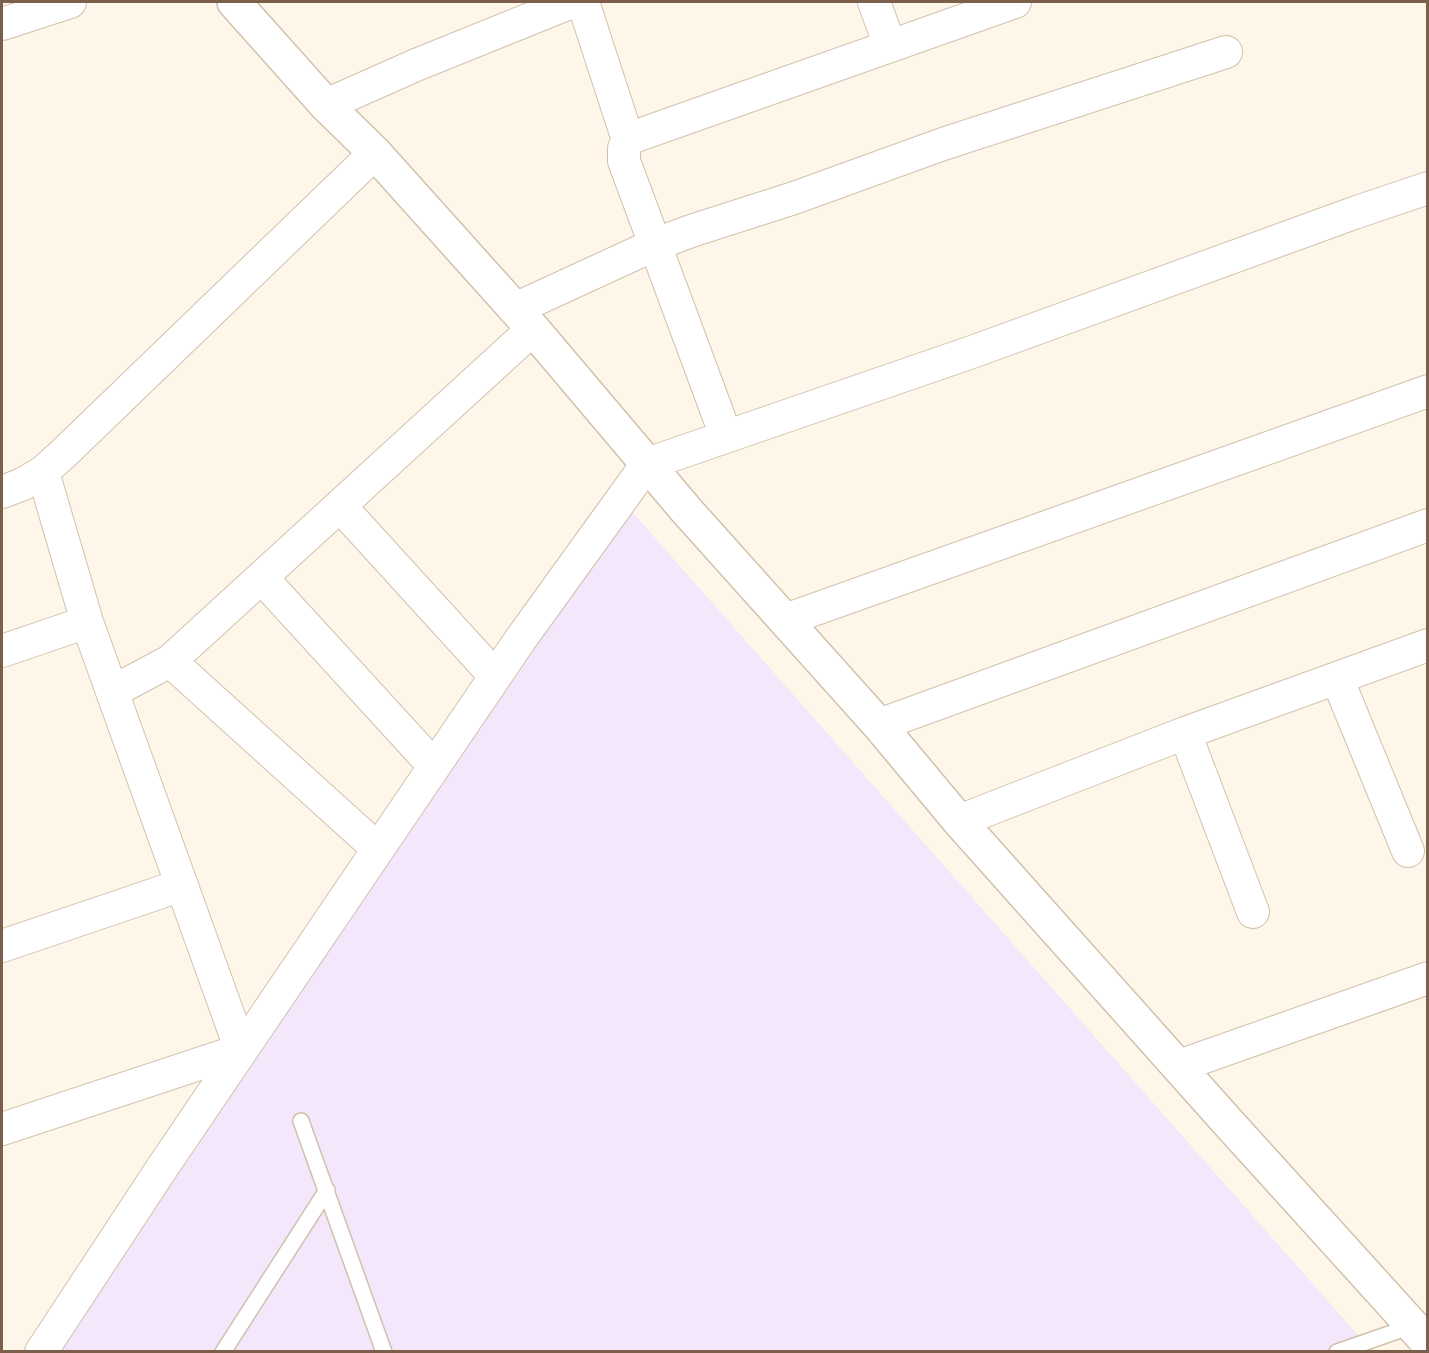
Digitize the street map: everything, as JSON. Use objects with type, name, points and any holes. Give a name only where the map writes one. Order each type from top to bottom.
[{"type":"street","points":[[2,24],[70,2]]},
{"type":"street","points":[[234,2],[326,105],[375,153],[524,319],[687,511],[879,725],[960,821],[1420,1334]]},
{"type":"street","points":[[326,105],[416,65],[572,2]]},
{"type":"street","points":[[584,2],[628,140]]},
{"type":"street","points":[[874,2],[890,46]]},
{"type":"street","points":[[726,436],[624,161],[624,148],[628,140],[1006,3]]},
{"type":"street","points":[[112,692],[170,661],[262,578],[340,506],[524,319],[654,245],[794,198],[943,144],[1226,52]]},
{"type":"street","points":[[2,492],[23,484],[44,472],[375,153]]},
{"type":"street","points":[[41,1352],[495,676],[647,464],[972,352],[1428,188]]},
{"type":"street","points":[[785,620],[1428,391]]},
{"type":"street","points":[[44,472],[87,622],[242,1050]]},
{"type":"street","points":[[340,506],[495,676]]},
{"type":"street","points":[[879,725],[1428,525]]},
{"type":"street","points":[[262,578],[434,766]]},
{"type":"street","points":[[2,651],[87,622]]},
{"type":"street","points":[[960,821],[1185,733],[1428,645]]},
{"type":"street","points":[[170,661],[378,849]]},
{"type":"street","points":[[1337,678],[1408,851]]},
{"type":"street","points":[[1185,733],[1253,912]]},
{"type":"street","points":[[2,946],[182,885]]},
{"type":"street","points":[[1179,1066],[1428,978]]},
{"type":"street","points":[[2,1130],[242,1050]]},
{"type":"lane","points":[[301,1121],[384,1352]]},
{"type":"lane","points":[[223,1352],[327,1190]]},
{"type":"lane","points":[[1336,1352],[1420,1334]]},
{"type":"shaded area","points":[[626,505],[1372,1351],[59,1352],[213,1110]]}]
